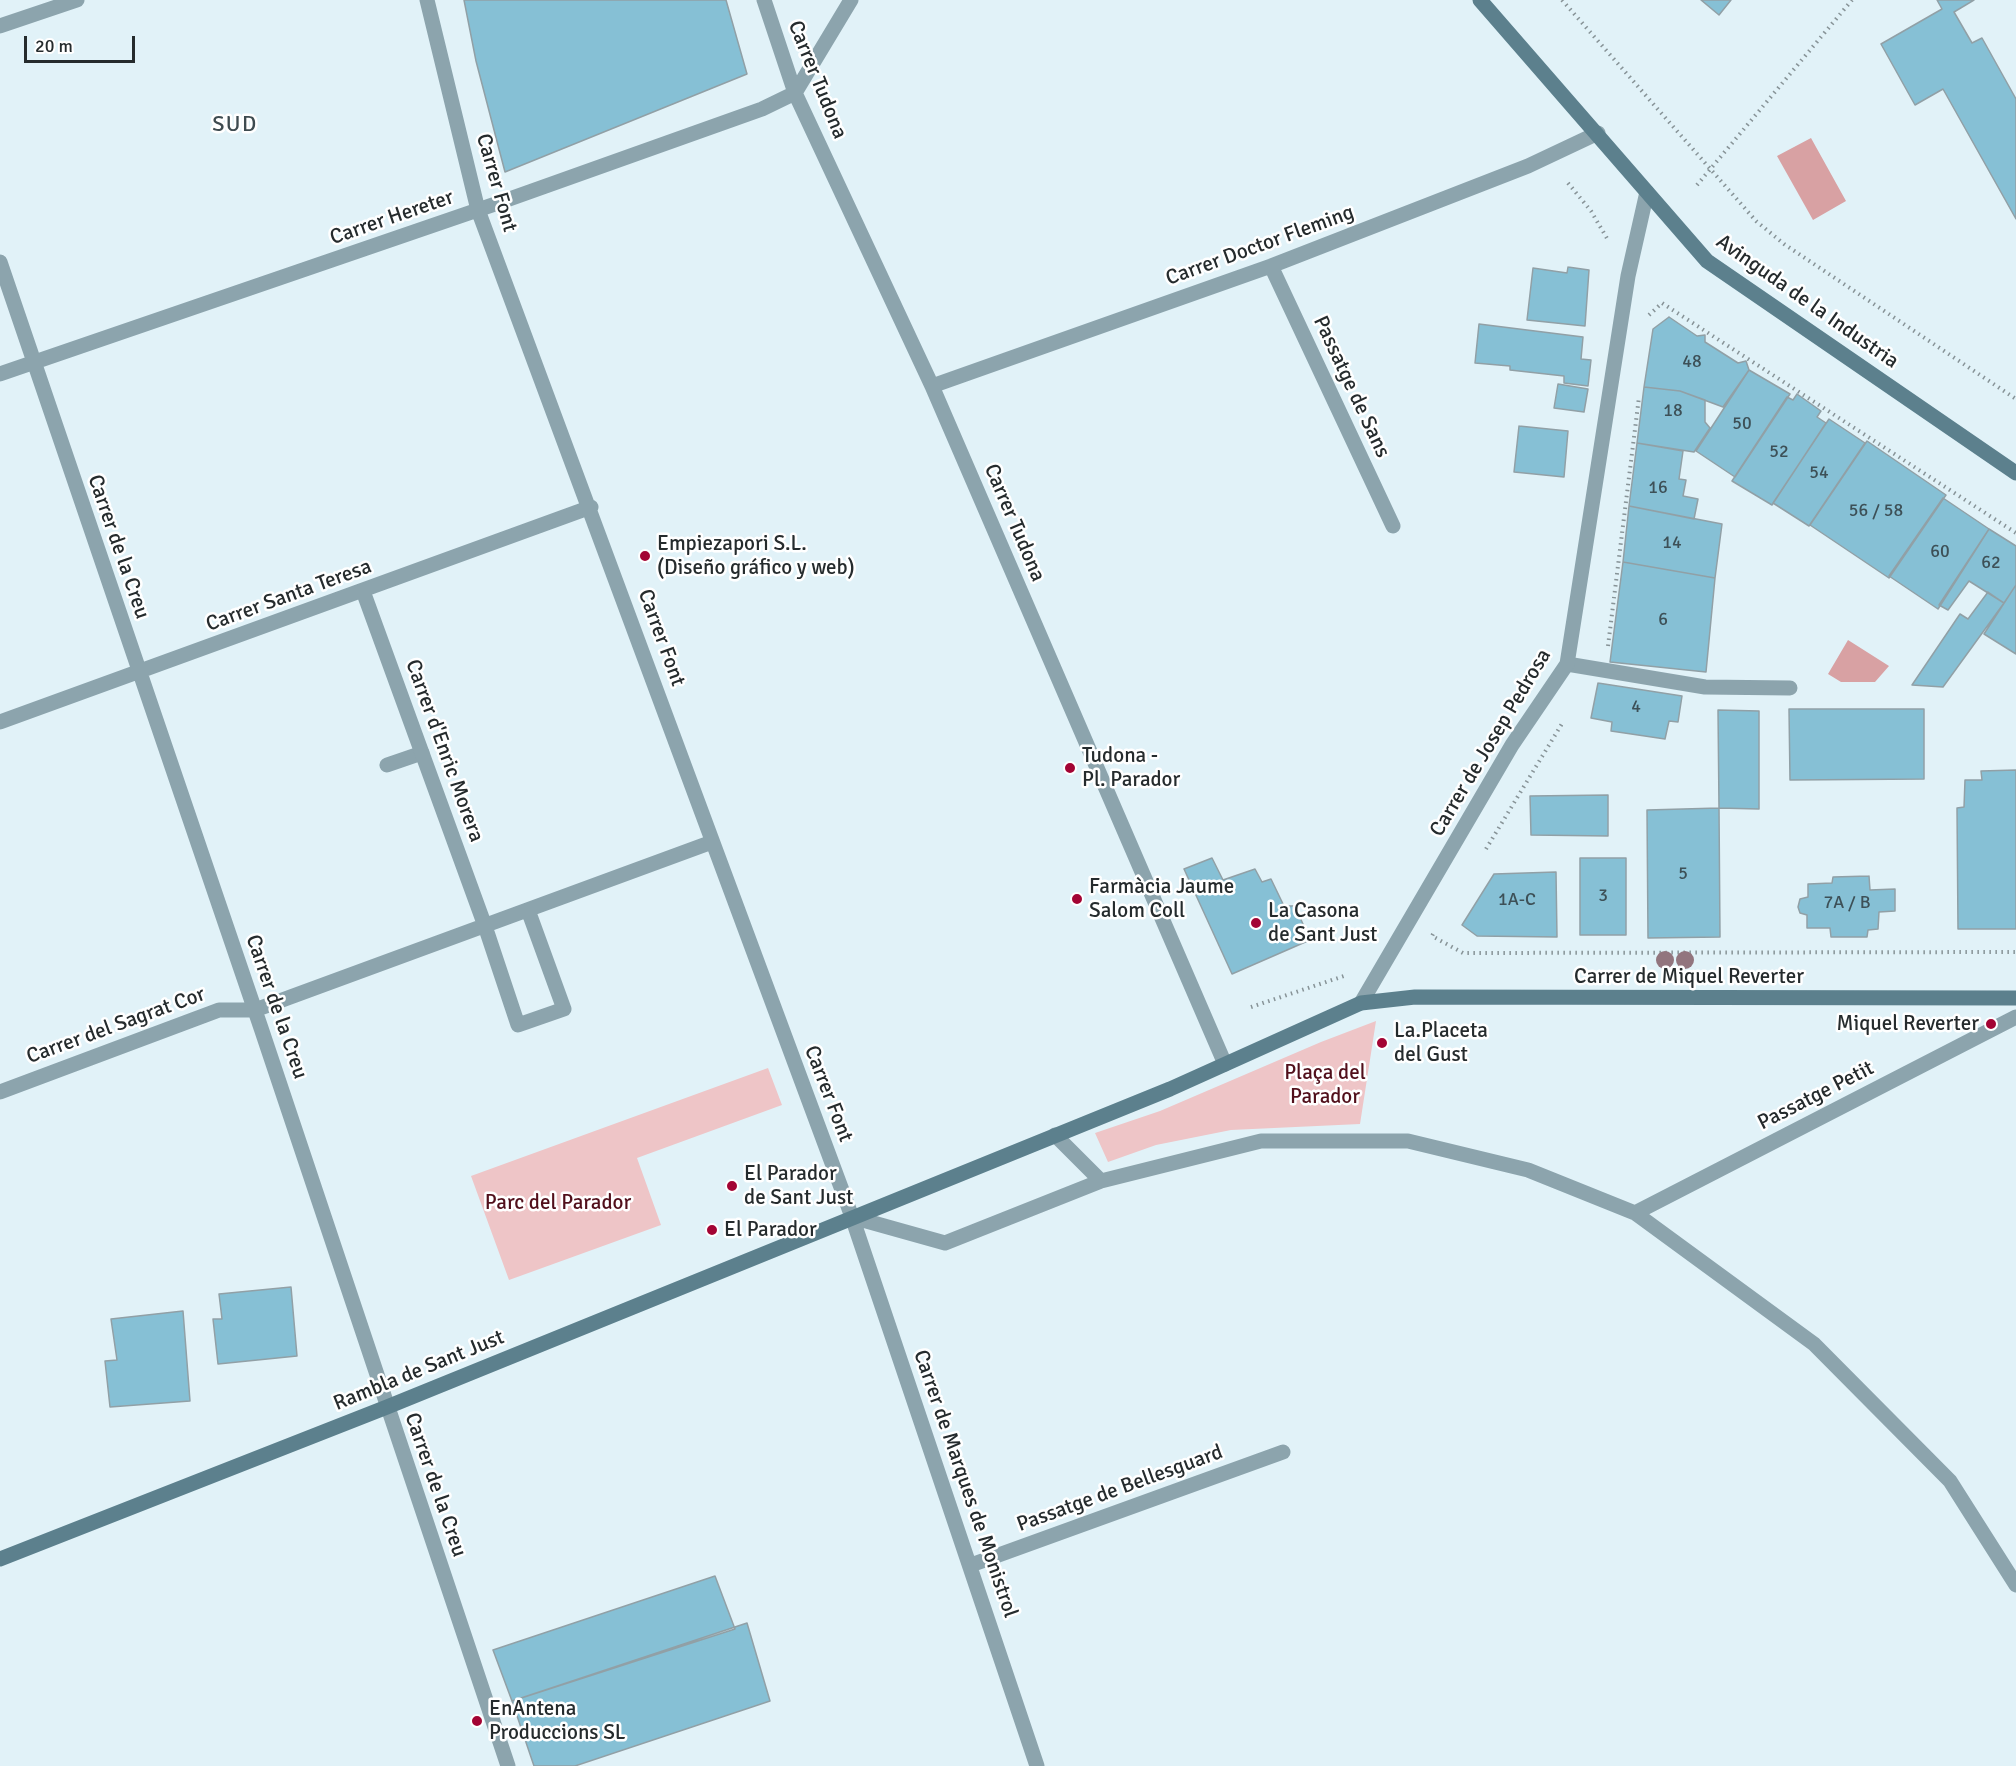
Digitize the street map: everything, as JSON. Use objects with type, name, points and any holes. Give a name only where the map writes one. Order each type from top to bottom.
[{"type":"street","points":[[0,26],[77,0]]},
{"type":"street","name":"Carrer Font","points":[[427,0],[478,210],[591,507],[712,842],[852,1217]]},
{"type":"street","name":"Carrer Tudona","points":[[764,0],[795,93],[932,386],[1225,1064]]},
{"type":"street","points":[[795,93],[851,0]]},
{"type":"street","name":"Avinguda de la Industria","points":[[1480,0],[1552,86],[1598,133],[1707,261],[2016,473]]},
{"type":"street","name":"Carrer Hereter","points":[[0,374],[478,210],[762,109],[795,93]]},
{"type":"street","name":"Carrer Doctor Fleming","points":[[932,386],[1271,266],[1528,166],[1598,133]]},
{"type":"street","name":"Carrer de Josep Pedrosa","points":[[1361,1003],[1512,745],[1568,664],[1628,276],[1647,192]]},
{"type":"street","name":"Carrer de la Creu","points":[[0,262],[255,1010],[508,1766]]},
{"type":"street","name":"Passatge de Sans","points":[[1271,266],[1393,526]]},
{"type":"street","name":"Carrer Santa Teresa","points":[[0,722],[591,507]]},
{"type":"street","name":"Carrer d'Enric Morera","points":[[363,591],[485,926]]},
{"type":"street","points":[[1568,664],[1705,687],[1790,688]]},
{"type":"street","points":[[387,765],[422,753]]},
{"type":"street","name":"Carrer del Sagrat Cor","points":[[0,1092],[219,1010],[255,1010],[712,842]]},
{"type":"street","points":[[485,926],[518,1025],[564,1009],[528,910]]},
{"type":"street","name":"Carrer de Miquel Reverter","points":[[1361,1003],[1415,997],[2016,998]]},
{"type":"street","points":[[852,1217],[1225,1064],[1361,1003]]},
{"type":"street","name":"Passatge Petit","points":[[1635,1213],[2016,1017]]},
{"type":"street","points":[[1055,1135],[1101,1180]]},
{"type":"street","points":[[852,1217],[945,1242],[1101,1180],[1261,1141],[1408,1141],[1528,1170],[1635,1213],[1814,1344],[1950,1481],[2016,1585]]},
{"type":"street","name":"Rambla de Sant Just","points":[[0,1559],[387,1407],[852,1217]]},
{"type":"street","name":"Carrer de Marques de Monistrol","points":[[852,1217],[1037,1766]]},
{"type":"street","name":"Passatge de Bellesguard","points":[[971,1566],[1282,1452]]},
{"type":"path","points":[[1562,0],[1756,221],[1784,244],[2016,399]]},
{"type":"path","points":[[1697,185],[1852,0]]},
{"type":"path","points":[[1568,183],[1590,211],[1608,241]]},
{"type":"path","points":[[1251,1007],[1354,973]]},
{"type":"green space","name":"Plaça del Parador","points":[[1376,1021],[1360,1124],[1231,1130],[1156,1145],[1108,1162],[1095,1133],[1160,1111]]},
{"type":"green space","name":"Parc del Parador","points":[[768,1068],[782,1105],[637,1158],[661,1225],[509,1280],[471,1176]]},
{"type":"shaded area","points":[[1811,138],[1846,201],[1813,220],[1777,156]]},
{"type":"shaded area","points":[[1848,640],[1889,666],[1875,682],[1841,682],[1828,674]]},
{"type":"building","points":[[464,0],[726,0],[747,74],[505,172],[476,61]]},
{"type":"building","points":[[1701,0],[1731,0],[1719,15]]},
{"type":"building","points":[[1937,0],[1974,0],[1954,12],[1972,43],[1982,38],[2016,99],[2016,219],[1943,89],[1915,105],[1881,44],[1942,9]]},
{"type":"building","points":[[1568,267],[1589,270],[1585,326],[1527,320],[1533,268],[1567,273]]},
{"type":"building","points":[[1669,317],[1697,336],[1705,335],[1705,342],[1738,363],[1746,361],[1749,370],[1723,407],[1680,391],[1644,387],[1653,329]]},
{"type":"building","points":[[1479,324],[1583,337],[1581,359],[1591,360],[1588,386],[1564,383],[1564,376],[1510,370],[1510,366],[1475,363]]},
{"type":"building","points":[[1749,370],[1790,394],[1735,477],[1696,451]]},
{"type":"building","points":[[1558,384],[1588,389],[1584,412],[1554,408]]},
{"type":"building","points":[[1644,387],[1680,391],[1705,400],[1705,422],[1710,428],[1694,452],[1637,443]]},
{"type":"building","points":[[1797,394],[1821,411],[1817,417],[1826,423],[1772,505],[1732,481],[1787,397],[1793,400]]},
{"type":"building","points":[[1829,419],[1865,443],[1809,526],[1773,503]]},
{"type":"building","points":[[1519,426],[1568,431],[1564,477],[1514,472]]},
{"type":"building","points":[[1867,441],[1946,495],[1889,578],[1810,525]]},
{"type":"building","points":[[1637,443],[1683,451],[1679,479],[1686,480],[1683,496],[1698,499],[1694,519],[1629,506]]},
{"type":"building","points":[[1943,498],[1989,529],[1938,609],[1889,576]]},
{"type":"building","points":[[1629,506],[1722,524],[1715,578],[1623,562]]},
{"type":"building","points":[[1989,529],[2016,546],[2016,585],[2004,603],[1969,581],[1948,610],[1939,605]]},
{"type":"building","points":[[1623,562],[1715,578],[1706,672],[1610,662]]},
{"type":"building","points":[[2016,585],[2016,654],[1984,634]]},
{"type":"building","points":[[1988,592],[2004,603],[1943,687],[1912,685],[1960,614],[1968,619]]},
{"type":"building","points":[[1598,683],[1682,696],[1678,722],[1669,721],[1665,739],[1611,731],[1612,722],[1591,718]]},
{"type":"building","points":[[1789,709],[1924,709],[1924,779],[1790,780]]},
{"type":"building","points":[[1718,710],[1759,711],[1759,809],[1719,808]]},
{"type":"building","points":[[2016,770],[2016,929],[1958,929],[1957,808],[1964,807],[1965,780],[1982,780],[1981,771]]},
{"type":"building","points":[[1608,795],[1608,836],[1531,835],[1530,796]]},
{"type":"building","points":[[1719,808],[1720,937],[1648,938],[1647,810]]},
{"type":"building","name":"La Casona de Sant Just","points":[[1212,858],[1223,880],[1255,869],[1262,882],[1271,879],[1284,906],[1295,906],[1310,940],[1232,974],[1184,869]]},
{"type":"building","points":[[1580,858],[1626,858],[1626,935],[1580,935]]},
{"type":"building","points":[[1556,872],[1557,937],[1477,936],[1462,925],[1494,874]]},
{"type":"building","points":[[1869,876],[1870,890],[1895,889],[1895,911],[1879,912],[1878,929],[1868,930],[1867,937],[1831,937],[1830,928],[1807,928],[1807,915],[1800,913],[1798,907],[1800,899],[1808,897],[1808,884],[1832,883],[1833,877]]},
{"type":"building","points":[[291,1287],[297,1356],[218,1364],[213,1319],[222,1319],[219,1294]]},
{"type":"building","points":[[183,1311],[190,1401],[110,1407],[105,1361],[117,1360],[111,1319]]},
{"type":"building","points":[[715,1576],[735,1629],[512,1701],[493,1650]]},
{"type":"building","points":[[747,1623],[770,1701],[575,1766],[534,1766],[512,1701]]},
{"type":"place","name":"Empiezapori S.L. (Diseño gráfico y web)","points":[[645,556]]},
{"type":"place","name":"Tudona - Pl. Parador","points":[[1070,768]]},
{"type":"place","name":"Farmàcia Jaume Salom Coll","points":[[1077,899]]},
{"type":"place","name":"La Casona de Sant Just","points":[[1256,923]]},
{"type":"place","name":"Miquel Reverter","points":[[1991,1024]]},
{"type":"place","name":"La.Placeta del Gust","points":[[1382,1043]]},
{"type":"place","name":"El Parador de Sant Just","points":[[732,1186]]},
{"type":"place","name":"El Parador","points":[[712,1230]]},
{"type":"place","name":"EnAntena Produccions SL","points":[[477,1721]]},
{"type":"district","name":"SUD","points":[[235,125]]}]
